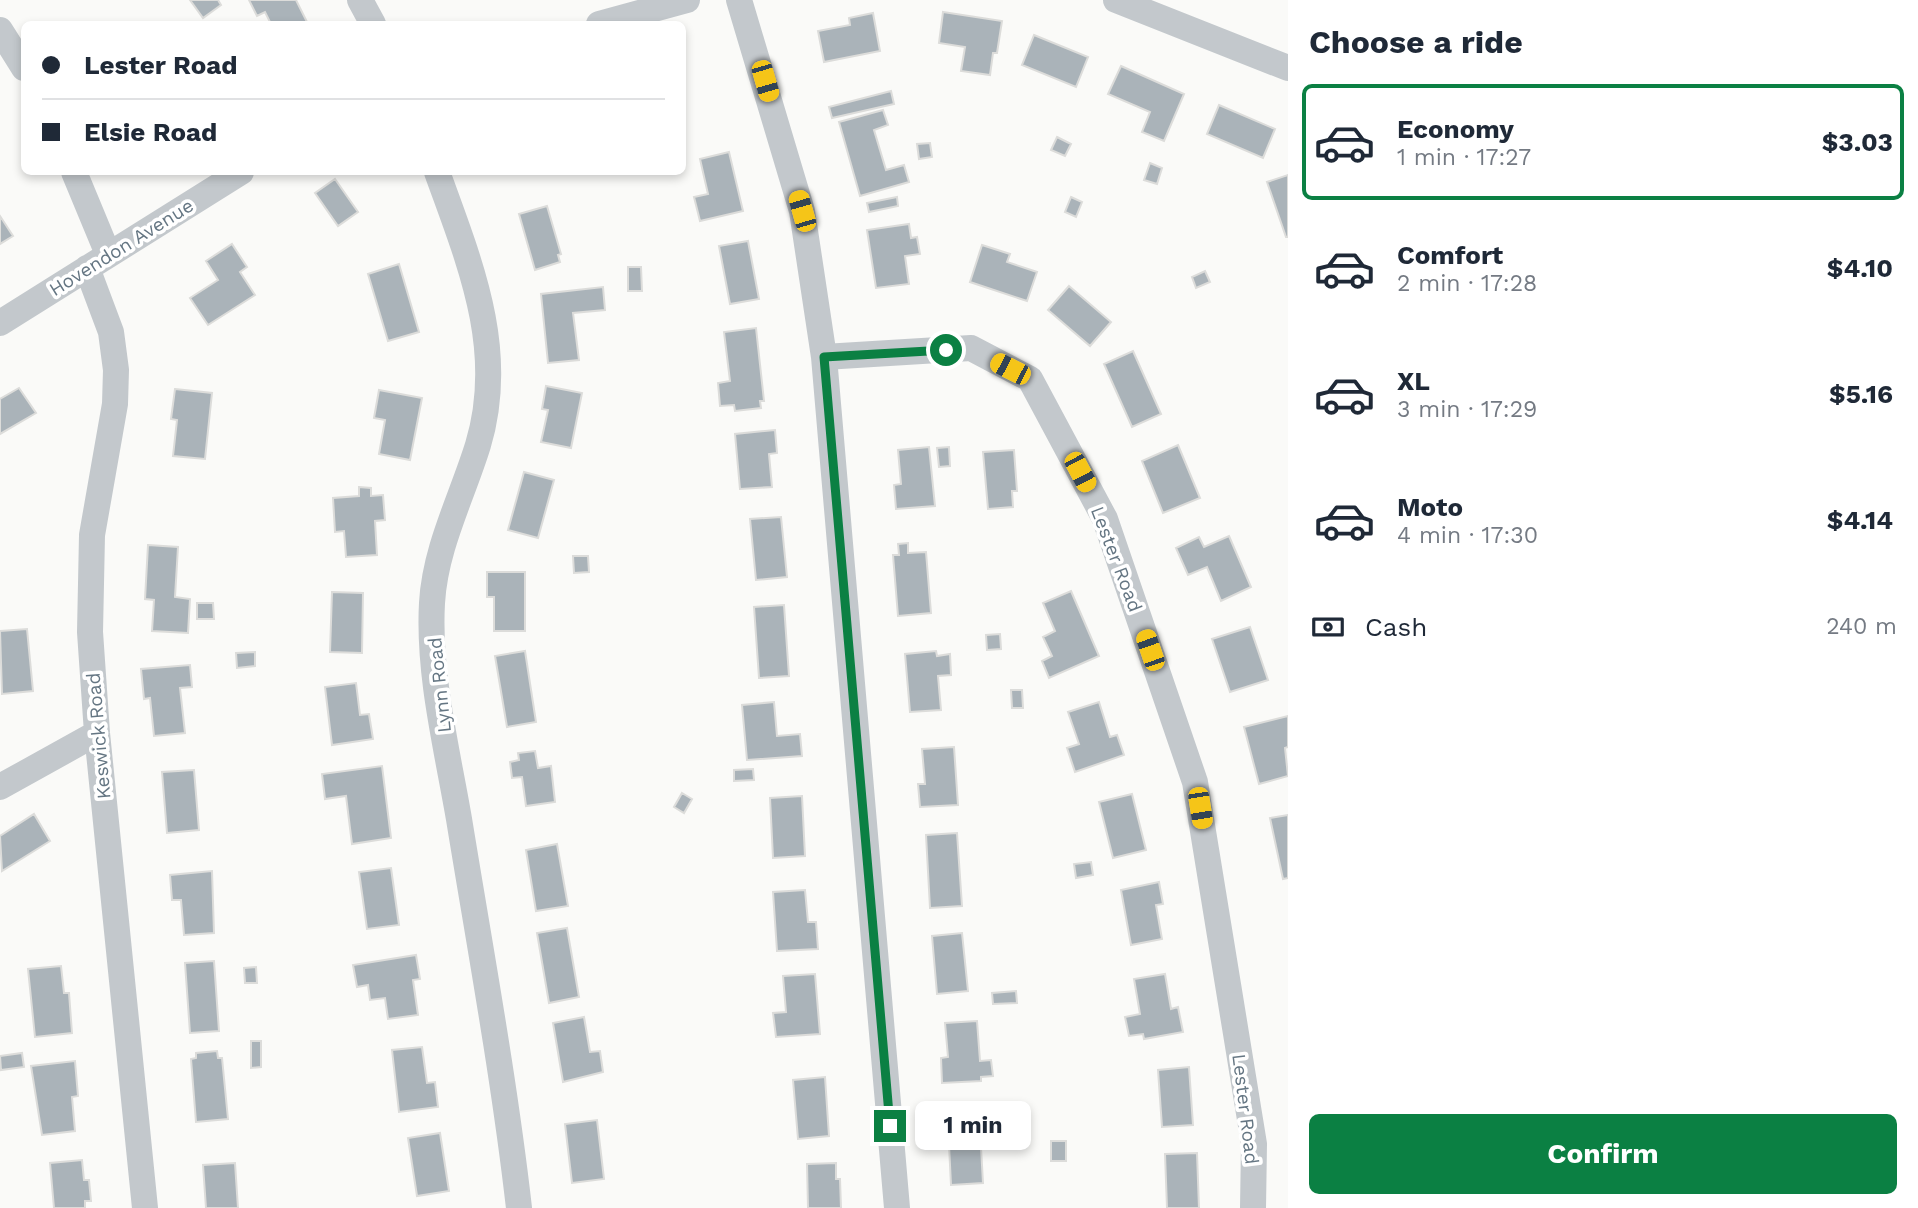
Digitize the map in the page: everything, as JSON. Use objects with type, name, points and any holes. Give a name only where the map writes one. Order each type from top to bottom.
[{"type":"street","points":[[360,0],[371,21]]},
{"type":"street","points":[[610,21],[687,0]]},
{"type":"street","points":[[739,0],[802,211],[824,357],[897,1208]]},
{"type":"street","points":[[1116,0],[1288,68]]},
{"type":"street","points":[[0,30],[21,63]]},
{"type":"street","name":"Keswick Road","points":[[75,175],[98,261],[116,370],[115,404],[92,536],[90,632],[97,733],[145,1208]]},
{"type":"street","name":"Hovendon Avenue","points":[[0,323],[236,175]]},
{"type":"street","name":"Lynn Road","points":[[438,175],[477,289],[490,353],[487,399],[478,443],[439,559],[432,603],[436,678],[506,1099],[519,1208]]},
{"type":"street","name":"Lester Road","points":[[824,357],[971,348],[1030,379],[1105,519],[1195,782],[1254,1144],[1253,1208]]},
{"type":"street","points":[[0,787],[97,733]]},
{"type":"building","points":[[190,0],[218,0],[221,5],[203,18]]},
{"type":"building","points":[[249,0],[296,0],[306,21],[270,21],[265,12],[257,16]]},
{"type":"building","points":[[943,12],[1002,21],[990,75],[961,71],[965,47],[939,43]]},
{"type":"building","points":[[873,13],[880,51],[824,62],[818,31],[850,25],[849,18]]},
{"type":"building","points":[[1034,35],[1088,57],[1076,87],[1022,65]]},
{"type":"building","points":[[1121,66],[1184,94],[1164,141],[1142,132],[1150,112],[1108,94]]},
{"type":"building","points":[[891,91],[894,104],[832,118],[829,107]]},
{"type":"building","points":[[1219,105],[1275,129],[1263,158],[1207,134]]},
{"type":"building","points":[[883,110],[888,125],[874,130],[886,170],[904,165],[909,182],[860,196],[839,122]]},
{"type":"building","points":[[1057,137],[1071,144],[1065,156],[1051,150]]},
{"type":"building","points":[[930,143],[932,157],[919,159],[917,144]]},
{"type":"building","points":[[729,152],[743,211],[700,221],[694,197],[708,194],[700,159]]},
{"type":"building","points":[[1150,163],[1162,168],[1157,184],[1144,180]]},
{"type":"building","points":[[1288,175],[1288,237],[1286,237],[1267,182]]},
{"type":"building","points":[[335,179],[358,212],[338,226],[315,193]]},
{"type":"building","points":[[897,197],[898,206],[869,212],[867,203]]},
{"type":"building","points":[[1071,197],[1082,202],[1076,217],[1065,212]]},
{"type":"building","points":[[547,206],[561,254],[558,255],[560,262],[535,270],[519,214]]},
{"type":"building","points":[[0,216],[13,236],[0,244]]},
{"type":"building","points":[[909,224],[911,238],[917,237],[920,254],[905,256],[909,284],[876,288],[867,230]]},
{"type":"building","points":[[748,241],[759,299],[730,304],[719,246]]},
{"type":"building","points":[[232,244],[247,267],[240,272],[255,295],[208,325],[190,298],[218,280],[206,261]]},
{"type":"building","points":[[982,245],[1010,254],[1007,262],[1037,272],[1027,301],[970,282]]},
{"type":"building","points":[[399,264],[419,332],[388,341],[368,274]]},
{"type":"building","points":[[628,267],[641,267],[642,291],[628,291]]},
{"type":"building","points":[[1205,271],[1210,282],[1196,288],[1192,277]]},
{"type":"building","points":[[1069,286],[1111,322],[1090,346],[1048,310]]},
{"type":"building","points":[[603,287],[605,310],[573,313],[579,360],[548,363],[541,294]]},
{"type":"building","points":[[756,328],[764,401],[760,401],[761,408],[735,411],[734,405],[720,406],[718,383],[730,381],[724,332]]},
{"type":"building","points":[[1133,351],[1161,414],[1132,427],[1104,364]]},
{"type":"building","points":[[546,386],[582,393],[571,448],[541,442],[548,410],[542,409]]},
{"type":"building","points":[[19,388],[36,413],[0,434],[0,399]]},
{"type":"building","points":[[175,389],[212,393],[205,459],[173,456],[177,420],[171,419]]},
{"type":"building","points":[[379,390],[422,398],[410,460],[379,454],[385,420],[374,418]]},
{"type":"building","points":[[775,430],[777,453],[769,454],[772,487],[740,489],[735,434]]},
{"type":"building","points":[[1178,445],[1200,498],[1163,513],[1142,461]]},
{"type":"building","points":[[929,447],[935,506],[896,509],[894,485],[901,484],[898,450]]},
{"type":"building","points":[[949,447],[950,466],[939,467],[937,448]]},
{"type":"building","points":[[1014,450],[1017,491],[1012,491],[1013,507],[988,509],[983,452]]},
{"type":"building","points":[[524,472],[554,480],[538,538],[508,530]]},
{"type":"building","points":[[359,487],[371,488],[371,496],[383,495],[385,520],[375,521],[377,555],[346,557],[344,531],[335,532],[333,498],[359,496]]},
{"type":"building","points":[[781,517],[787,577],[756,580],[750,519]]},
{"type":"building","points":[[1229,536],[1251,587],[1221,601],[1207,567],[1188,575],[1176,548],[1199,537],[1204,547]]},
{"type":"building","points":[[908,543],[908,553],[926,552],[931,613],[898,616],[893,555],[899,555],[898,544]]},
{"type":"building","points":[[148,545],[178,547],[175,597],[190,599],[188,633],[152,631],[154,600],[145,599]]},
{"type":"building","points":[[573,556],[588,556],[589,572],[574,573]]},
{"type":"building","points":[[487,572],[525,572],[525,631],[494,631],[494,597],[487,597]]},
{"type":"building","points":[[1071,591],[1099,656],[1049,678],[1042,661],[1052,656],[1043,637],[1055,631],[1043,603]]},
{"type":"building","points":[[332,592],[363,593],[362,653],[330,652]]},
{"type":"building","points":[[197,603],[213,603],[214,619],[197,619]]},
{"type":"building","points":[[784,605],[789,676],[759,678],[754,607]]},
{"type":"building","points":[[1250,627],[1268,680],[1230,692],[1212,639]]},
{"type":"building","points":[[27,629],[33,691],[2,694],[0,631]]},
{"type":"building","points":[[1000,634],[1001,649],[987,650],[986,635]]},
{"type":"building","points":[[525,651],[536,722],[507,727],[495,656]]},
{"type":"building","points":[[936,651],[937,656],[950,654],[951,675],[938,676],[941,710],[910,712],[905,654]]},
{"type":"building","points":[[255,652],[255,666],[237,668],[236,653]]},
{"type":"building","points":[[190,665],[192,687],[180,688],[185,733],[154,736],[150,698],[144,699],[141,669]]},
{"type":"building","points":[[356,683],[360,715],[369,714],[373,739],[332,745],[325,687]]},
{"type":"building","points":[[1011,690],[1022,690],[1023,708],[1012,708]]},
{"type":"building","points":[[774,702],[777,736],[800,734],[802,756],[747,760],[742,705]]},
{"type":"building","points":[[1099,702],[1110,737],[1117,735],[1124,755],[1075,772],[1067,748],[1079,744],[1068,712]]},
{"type":"building","points":[[1288,716],[1288,747],[1285,748],[1288,776],[1259,784],[1244,727]]},
{"type":"building","points":[[954,747],[958,805],[920,807],[918,784],[925,784],[922,749]]},
{"type":"building","points":[[535,751],[538,768],[551,766],[555,802],[526,806],[522,777],[512,778],[510,762],[519,760],[518,753]]},
{"type":"building","points":[[382,766],[391,838],[352,844],[346,796],[325,799],[322,774]]},
{"type":"building","points":[[753,769],[754,780],[734,781],[734,770]]},
{"type":"building","points":[[194,770],[199,830],[167,833],[162,772]]},
{"type":"building","points":[[682,793],[692,799],[684,813],[674,807]]},
{"type":"building","points":[[1132,794],[1146,850],[1113,858],[1099,802]]},
{"type":"building","points":[[802,796],[805,856],[773,858],[770,798]]},
{"type":"building","points":[[34,814],[50,841],[2,871],[0,836]]},
{"type":"building","points":[[1288,815],[1288,878],[1283,879],[1270,818]]},
{"type":"building","points":[[957,833],[962,906],[930,908],[926,835]]},
{"type":"building","points":[[557,844],[568,906],[536,911],[526,850]]},
{"type":"building","points":[[1091,862],[1093,875],[1076,878],[1074,864]]},
{"type":"building","points":[[391,868],[399,925],[367,929],[359,872]]},
{"type":"building","points":[[212,871],[214,933],[184,935],[181,900],[172,900],[170,875]]},
{"type":"building","points":[[1159,882],[1163,904],[1156,905],[1162,939],[1131,945],[1121,890]]},
{"type":"building","points":[[805,890],[808,922],[816,922],[818,949],[777,951],[773,892]]},
{"type":"building","points":[[567,928],[579,997],[549,1003],[537,933]]},
{"type":"building","points":[[962,933],[968,991],[937,994],[932,936]]},
{"type":"building","points":[[416,955],[420,979],[413,980],[418,1015],[388,1019],[385,998],[370,1000],[368,985],[357,987],[353,965]]},
{"type":"building","points":[[214,961],[219,1031],[190,1033],[185,963]]},
{"type":"building","points":[[61,966],[64,993],[69,993],[72,1033],[35,1037],[28,969]]},
{"type":"building","points":[[256,967],[257,983],[245,983],[244,968]]},
{"type":"building","points":[[815,974],[820,1034],[776,1037],[773,1013],[786,1012],[783,976]]},
{"type":"building","points":[[1165,974],[1171,1009],[1178,1007],[1183,1032],[1144,1039],[1143,1034],[1129,1036],[1125,1017],[1140,1014],[1134,979]]},
{"type":"building","points":[[1016,991],[1017,1003],[993,1004],[992,993]]},
{"type":"building","points":[[584,1017],[590,1052],[600,1051],[603,1072],[563,1082],[553,1023]]},
{"type":"building","points":[[977,1021],[980,1061],[991,1060],[993,1076],[981,1077],[981,1081],[942,1083],[941,1058],[948,1057],[945,1023]]},
{"type":"building","points":[[251,1041],[261,1041],[261,1067],[251,1068]]},
{"type":"building","points":[[422,1047],[427,1083],[435,1082],[438,1107],[399,1112],[392,1050]]},
{"type":"building","points":[[217,1051],[218,1058],[222,1058],[228,1119],[196,1122],[191,1059],[196,1058],[196,1053]]},
{"type":"building","points":[[22,1053],[24,1067],[1,1070],[0,1056]]},
{"type":"building","points":[[75,1061],[78,1096],[72,1097],[75,1131],[42,1135],[31,1066]]},
{"type":"building","points":[[1189,1067],[1193,1125],[1162,1127],[1158,1070]]},
{"type":"building","points":[[825,1077],[829,1136],[798,1139],[793,1080]]},
{"type":"building","points":[[597,1120],[604,1179],[572,1183],[565,1124]]},
{"type":"building","points":[[975,1123],[975,1127],[993,1126],[994,1146],[981,1147],[983,1183],[951,1185],[948,1125]]},
{"type":"building","points":[[440,1133],[449,1191],[417,1196],[408,1138]]},
{"type":"building","points":[[1051,1141],[1066,1141],[1066,1161],[1051,1161]]},
{"type":"building","points":[[1197,1153],[1199,1208],[1167,1208],[1165,1154]]},
{"type":"building","points":[[82,1160],[84,1180],[89,1180],[91,1201],[85,1201],[85,1208],[54,1208],[50,1163]]},
{"type":"building","points":[[235,1163],[238,1208],[206,1208],[203,1165]]},
{"type":"building","points":[[836,1163],[836,1179],[840,1179],[841,1208],[808,1208],[807,1164]]},
{"type":"route","points":[[890,1126],[824,357],[946,350]]}]
